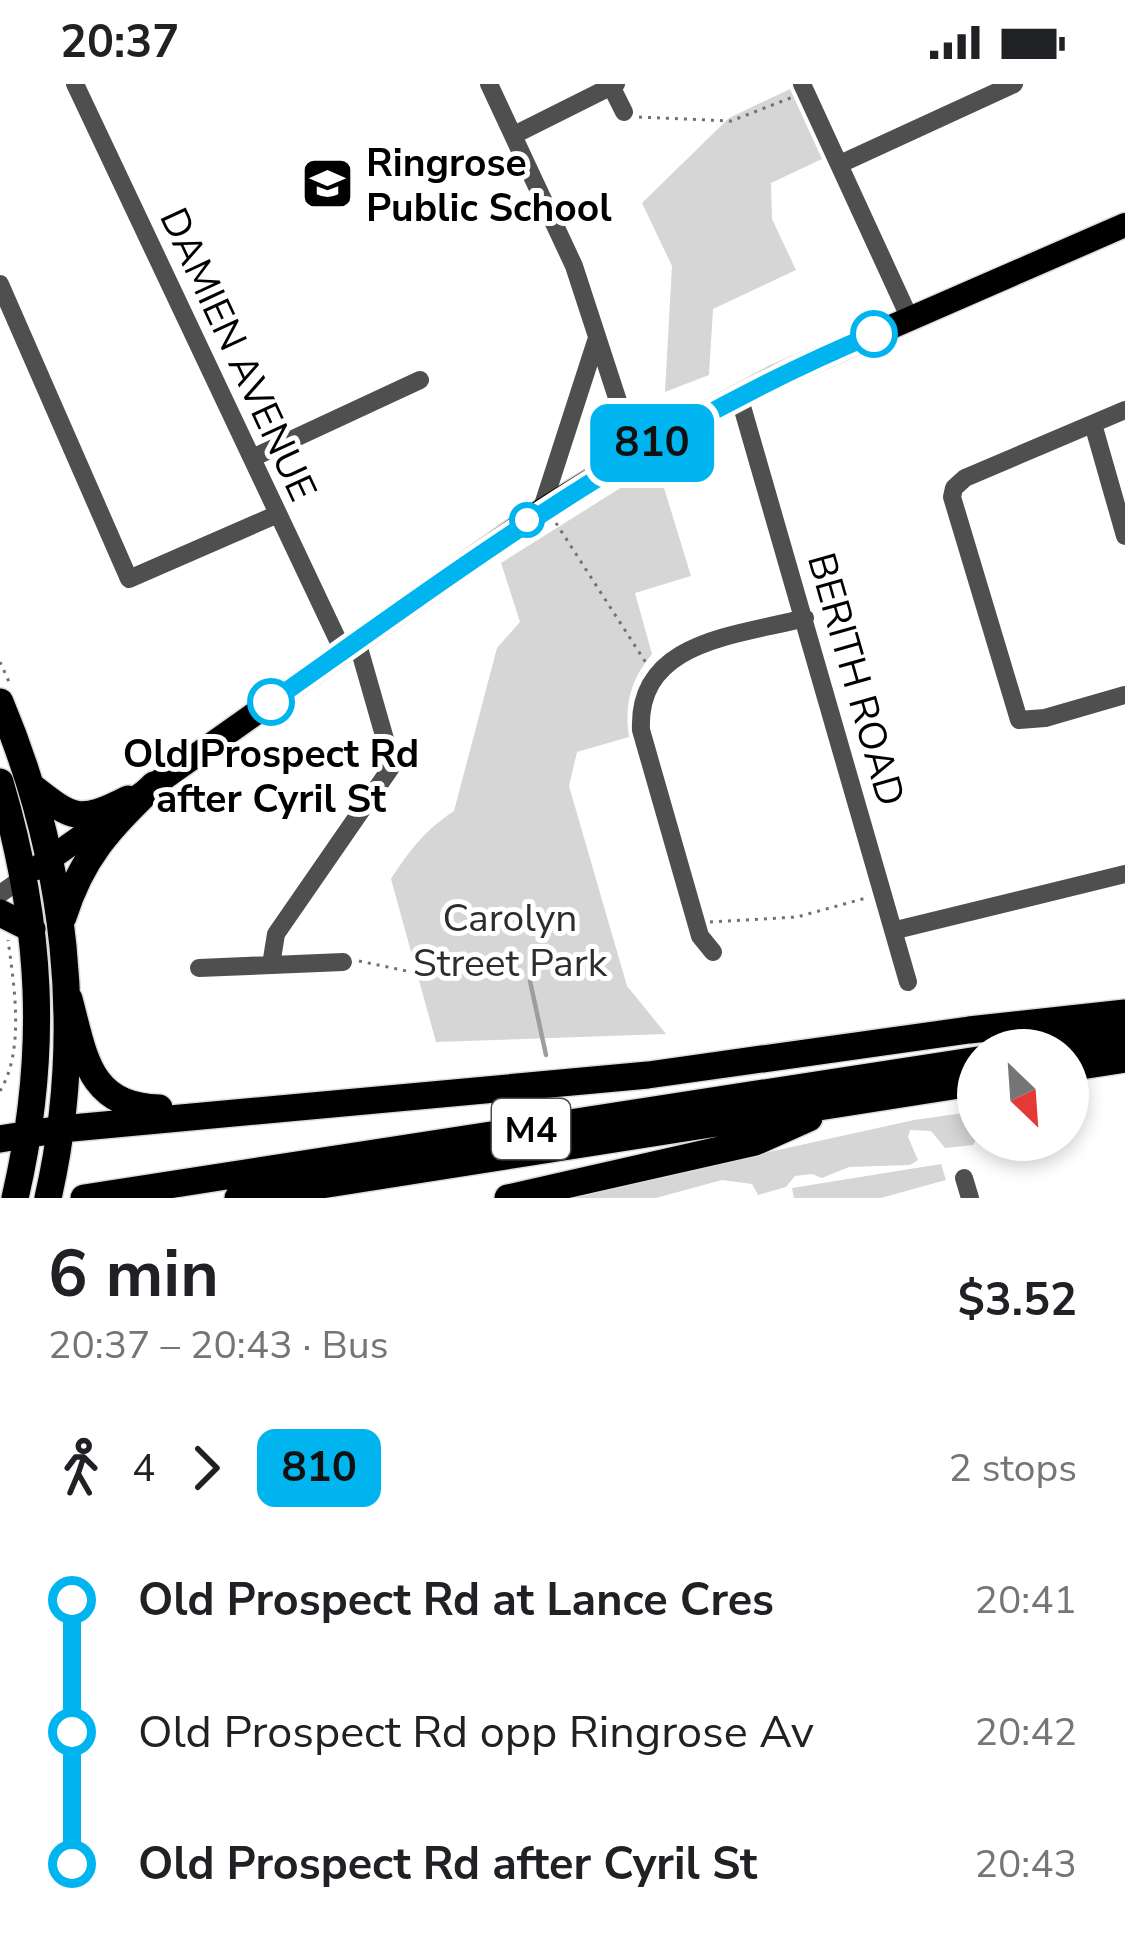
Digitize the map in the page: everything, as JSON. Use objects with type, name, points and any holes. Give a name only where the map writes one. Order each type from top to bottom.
[{"type":"highway","points":[[0,702],[32,787],[62,922],[69,999],[60,1141],[48,1198]]},
{"type":"highway","points":[[0,782],[24,877],[10,913],[39,1010],[17,1144],[14,1198]]},
{"type":"highway","points":[[32,787],[59,810],[77,817],[97,815],[154,785]]},
{"type":"highway","points":[[62,922],[88,856],[105,832],[154,785]]},
{"type":"highway","points":[[69,999],[86,1060],[100,1086],[124,1102],[154,1108],[557,1074],[739,1051],[864,1044],[1125,1013]]},
{"type":"highway","points":[[1089,1043],[1125,1037]]},
{"type":"highway","points":[[17,1144],[648,1076],[801,1057],[864,1044]]},
{"type":"highway","points":[[1089,1065],[1125,1059]]},
{"type":"highway","name":"M4","points":[[83,1198],[957,1063]]},
{"type":"highway","name":"M4","points":[[238,1198],[957,1085]]},
{"type":"highway","points":[[508,1198],[755,1142],[846,1102]]},
{"type":"main road","points":[[24,877],[541,511],[634,453],[739,396],[1125,225]]},
{"type":"street","name":"DAMIEN AVENUE","points":[[75,84],[278,514],[350,646],[389,753],[390,769],[276,934],[271,965]]},
{"type":"street","points":[[489,84],[574,266],[634,453]]},
{"type":"street","points":[[840,164],[1014,84]]},
{"type":"street","points":[[514,135],[614,86],[624,112]]},
{"type":"street","points":[[804,87],[910,319]]},
{"type":"street","points":[[0,284],[129,579],[278,514]]},
{"type":"street","points":[[541,511],[596,341]]},
{"type":"street","points":[[252,458],[420,379]]},
{"type":"street","name":"BERITH ROAD","points":[[739,396],[908,982]]},
{"type":"street","points":[[1125,410],[965,478],[952,497],[1018,720],[1045,718],[1125,695]]},
{"type":"street","points":[[1093,424],[1125,536]]},
{"type":"street","points":[[713,952],[700,936],[641,730],[642,697],[670,659],[697,647],[806,618]]},
{"type":"street","points":[[896,930],[1125,874]]},
{"type":"street","points":[[10,913],[24,877]]},
{"type":"street","points":[[199,968],[343,962]]},
{"type":"street","points":[[964,1178],[970,1198]]},
{"type":"path","points":[[624,112],[648,119],[731,121],[804,87]]},
{"type":"path","points":[[541,511],[556,522],[654,675]]},
{"type":"path","points":[[697,923],[797,917],[885,893]]},
{"type":"path","points":[[0,1090],[10,1073],[14,1017],[5,922],[10,913]]},
{"type":"path","points":[[343,962],[361,961],[422,974]]},
{"type":"green space","points":[[790,89],[822,159],[771,183],[772,219],[796,270],[713,309],[709,375],[665,392],[672,266],[642,203],[729,118]]},
{"type":"green space","name":"Carolyn Street Park","points":[[657,465],[691,576],[635,593],[652,654],[631,692],[629,737],[577,752],[569,786],[627,986],[666,1034],[436,1042],[391,879],[418,842],[454,811],[497,648],[520,622],[501,563]]},
{"type":"green space","points":[[957,1114],[957,1147],[945,1148],[931,1131],[910,1130],[908,1137],[918,1160],[910,1165],[849,1167],[822,1178],[795,1176],[786,1187],[758,1195],[752,1184],[722,1180],[656,1198],[559,1198]]},
{"type":"green space","points":[[941,1164],[946,1180],[881,1198],[794,1198],[792,1188]]},
{"type":"waterway","points":[[530,981],[546,1055]]},
{"type":"bus line","name":"810","points":[[271,702],[541,511],[634,453],[774,378],[874,334]]},
{"type":"place","name":"Ringrose Public School","points":[[327,184]]},
{"type":"place","name":"Old Prospect Rd after Cyril St","points":[[271,702]]}]
